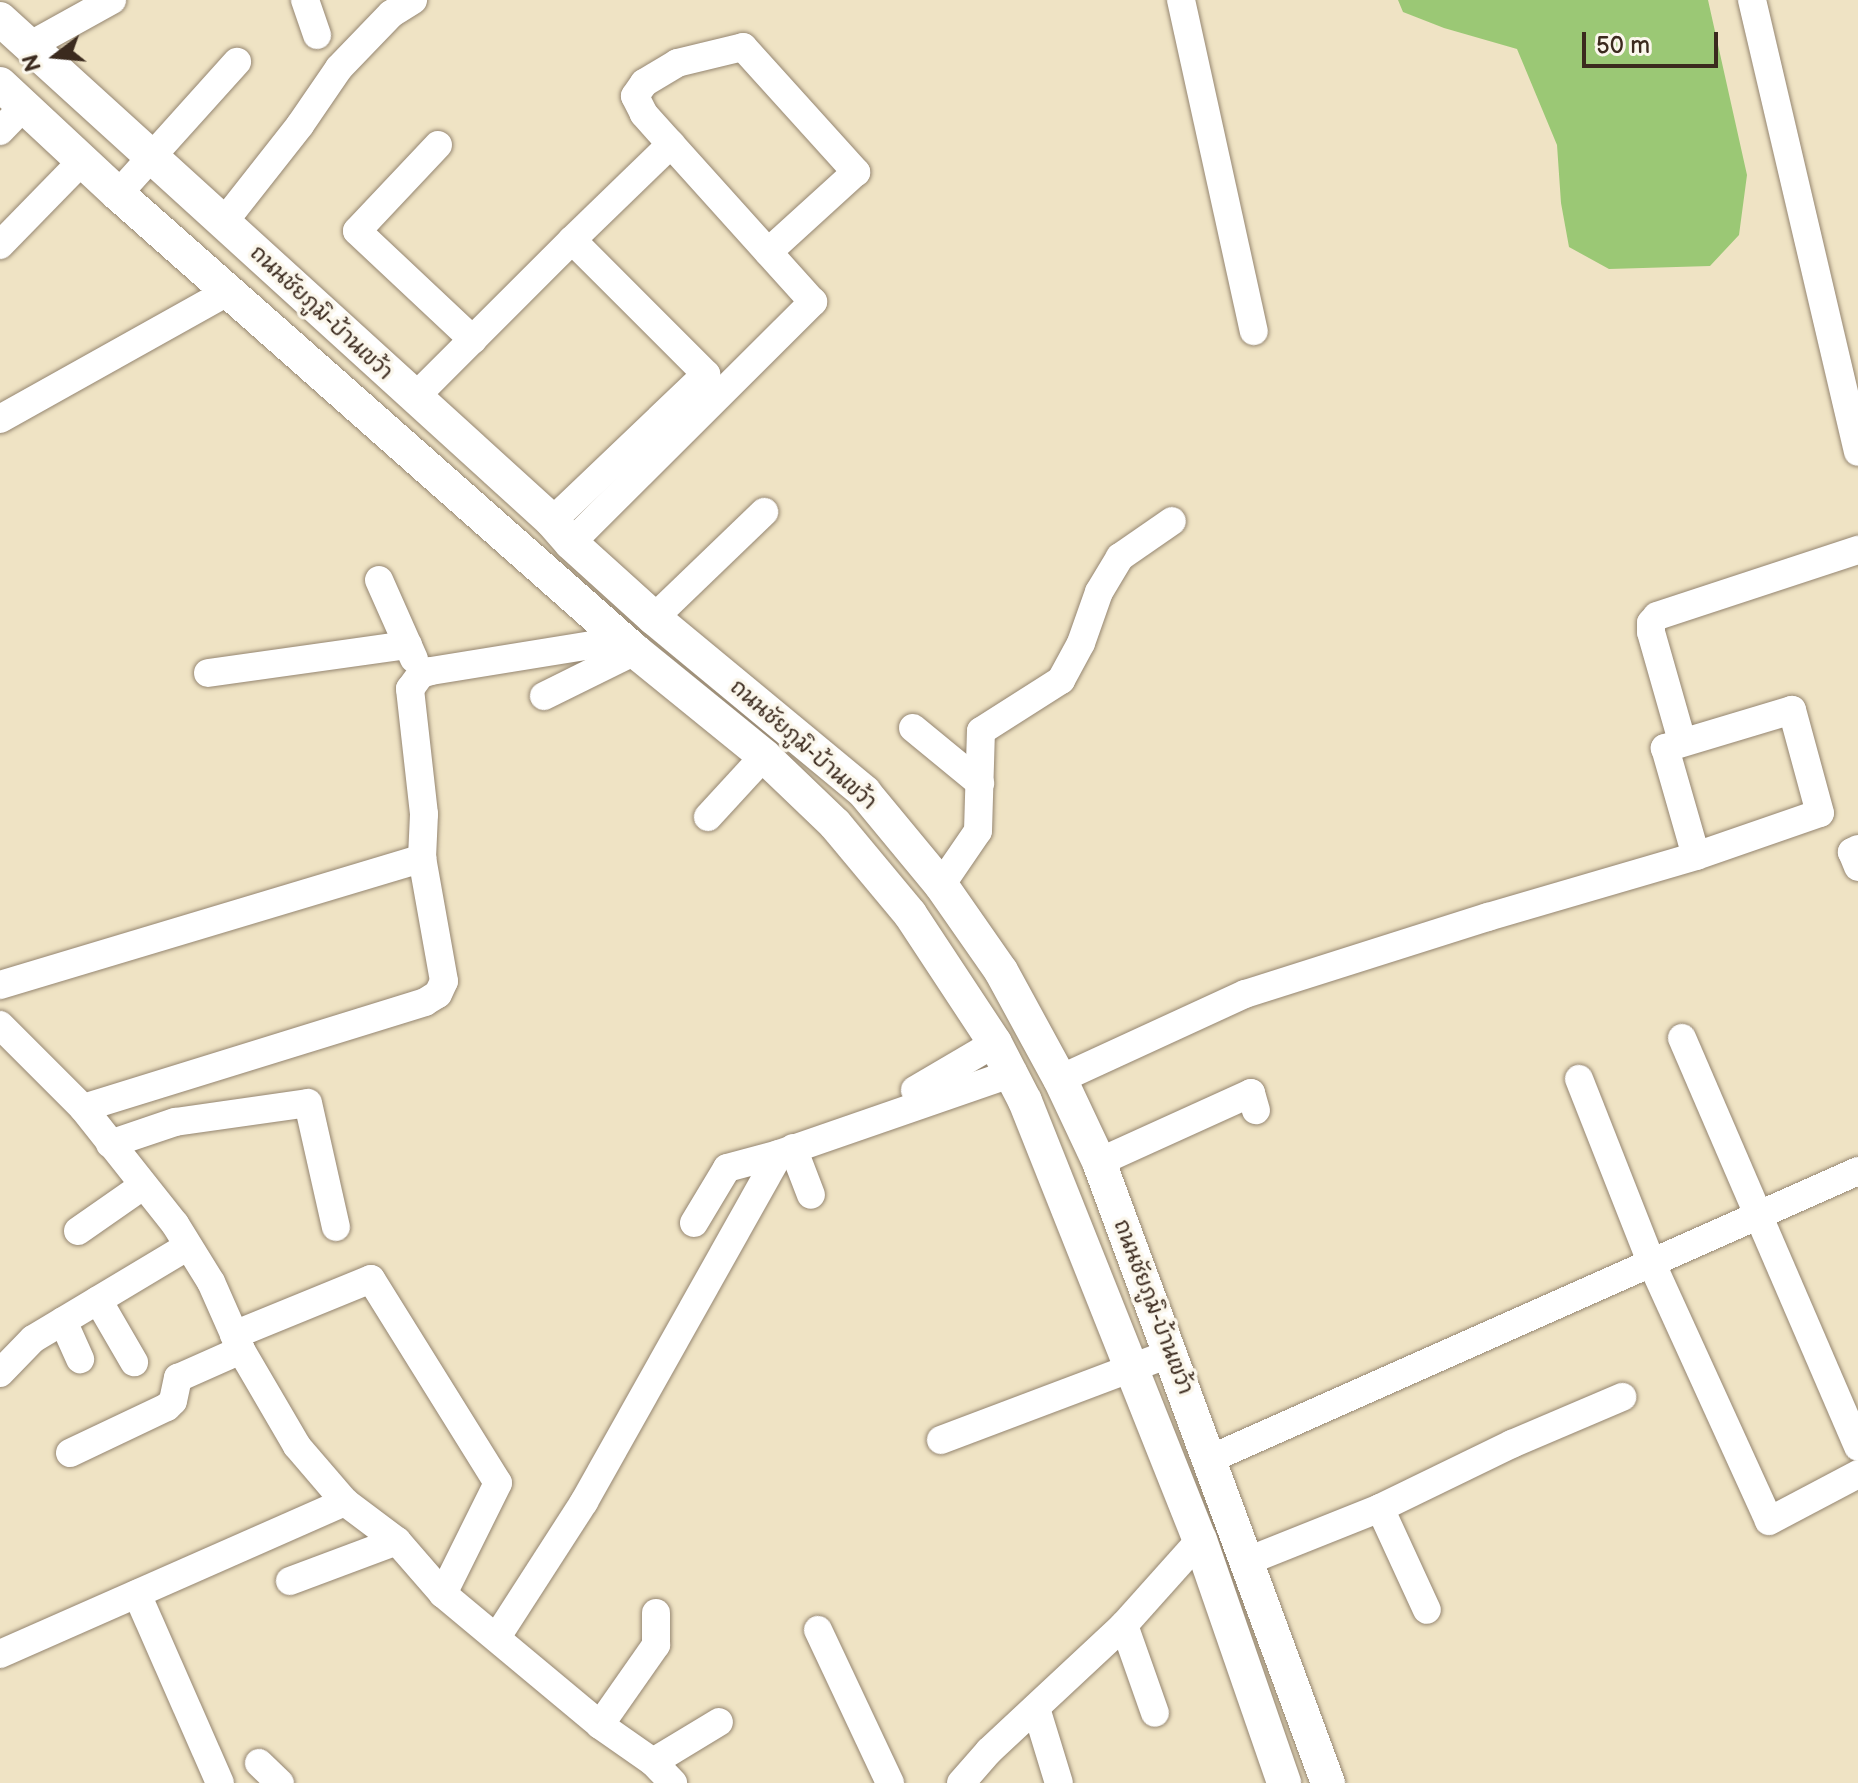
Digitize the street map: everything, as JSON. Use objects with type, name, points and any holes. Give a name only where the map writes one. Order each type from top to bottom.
[{"type":"main road","name":"ถนนชัยภูมิ-บ้านเขว้า","points":[[0,19],[654,618],[864,792],[941,885],[1001,971],[1060,1079],[1099,1162],[1328,1783]]},
{"type":"main road","name":"ถนนชัยภูมิ-บ้านเขว้า","points":[[12,95],[118,194],[629,646],[764,756],[835,824],[910,914],[1013,1073],[1200,1540],[1284,1783]]},
{"type":"street","points":[[29,46],[112,0]]},
{"type":"street","points":[[305,0],[317,35]]},
{"type":"street","points":[[223,223],[300,125],[339,68],[391,14],[413,0]]},
{"type":"street","points":[[1181,0],[1254,331]]},
{"type":"street","points":[[1752,0],[1858,452]]},
{"type":"street","points":[[562,532],[813,302],[768,252],[644,114],[635,96],[644,83],[677,63],[743,47],[856,172],[768,252]]},
{"type":"street","points":[[118,194],[237,62]]},
{"type":"street","points":[[0,131],[12,95]]},
{"type":"street","points":[[414,398],[671,144]]},
{"type":"street","points":[[438,145],[357,231],[473,340]]},
{"type":"street","points":[[0,245],[83,160]]},
{"type":"street","points":[[562,532],[706,374],[572,240]]},
{"type":"street","points":[[0,419],[229,291]]},
{"type":"street","points":[[654,618],[764,512]]},
{"type":"street","points":[[941,885],[978,831],[981,731],[1061,680],[1081,643],[1099,592],[1120,557],[1172,521]]},
{"type":"street","points":[[1682,741],[1651,632],[1651,623],[1657,616],[1858,550]]},
{"type":"street","points":[[379,580],[421,674]]},
{"type":"street","points":[[208,673],[408,645]]},
{"type":"street","points":[[83,1108],[425,1002],[438,994],[444,981],[422,858],[424,814],[410,689],[421,674],[629,646]]},
{"type":"street","points":[[544,696],[629,646]]},
{"type":"street","points":[[1060,1079],[1245,994],[1488,917],[1696,856],[1820,813],[1792,710],[1665,748],[1696,856]]},
{"type":"street","points":[[913,728],[980,783]]},
{"type":"street","points":[[708,817],[764,756]]},
{"type":"street","points":[[1858,849],[1852,852],[1858,867]]},
{"type":"street","points":[[0,985],[422,858]]},
{"type":"street","points":[[0,1025],[83,1108],[175,1224],[211,1282],[238,1343],[297,1446],[345,1502],[397,1541],[443,1594],[600,1725],[653,1762],[673,1783]]},
{"type":"street","points":[[1682,1038],[1858,1447]]},
{"type":"street","points":[[915,1090],[995,1043]]},
{"type":"street","points":[[694,1223],[727,1168],[786,1151],[1013,1073]]},
{"type":"street","points":[[1579,1079],[1652,1264],[1769,1521],[1858,1474]]},
{"type":"street","points":[[1099,1162],[1251,1093],[1256,1110]]},
{"type":"street","points":[[110,1144],[175,1122],[308,1103],[336,1227]]},
{"type":"street","points":[[786,1151],[811,1195]]},
{"type":"street","points":[[497,1637],[584,1502],[786,1151]]},
{"type":"street","points":[[1210,1459],[1858,1172]]},
{"type":"street","points":[[78,1231],[144,1185]]},
{"type":"street","points":[[0,1373],[33,1339],[187,1247]]},
{"type":"street","points":[[70,1453],[167,1407],[173,1401],[178,1378],[238,1343],[371,1279],[498,1483],[443,1594]]},
{"type":"street","points":[[98,1300],[134,1362]]},
{"type":"street","points":[[63,1321],[80,1359]]},
{"type":"street","points":[[941,1440],[1171,1353]]},
{"type":"street","points":[[1245,1562],[1380,1508],[1512,1444],[1622,1397]]},
{"type":"street","points":[[0,1654],[345,1502]]},
{"type":"street","points":[[1380,1508],[1427,1610]]},
{"type":"street","points":[[961,1783],[989,1751],[1124,1625],[1200,1540]]},
{"type":"street","points":[[290,1581],[397,1541]]},
{"type":"street","points":[[137,1594],[220,1783]]},
{"type":"street","points":[[600,1725],[656,1645],[656,1613]]},
{"type":"street","points":[[1124,1625],[1155,1713]]},
{"type":"street","points":[[818,1630],[890,1783]]},
{"type":"street","points":[[1036,1708],[1059,1783]]},
{"type":"street","points":[[653,1762],[719,1722]]},
{"type":"green space","points":[[1398,0],[1708,0],[1747,175],[1739,235],[1710,266],[1609,269],[1569,247],[1561,203],[1557,145],[1517,49],[1444,28],[1403,12]]}]
